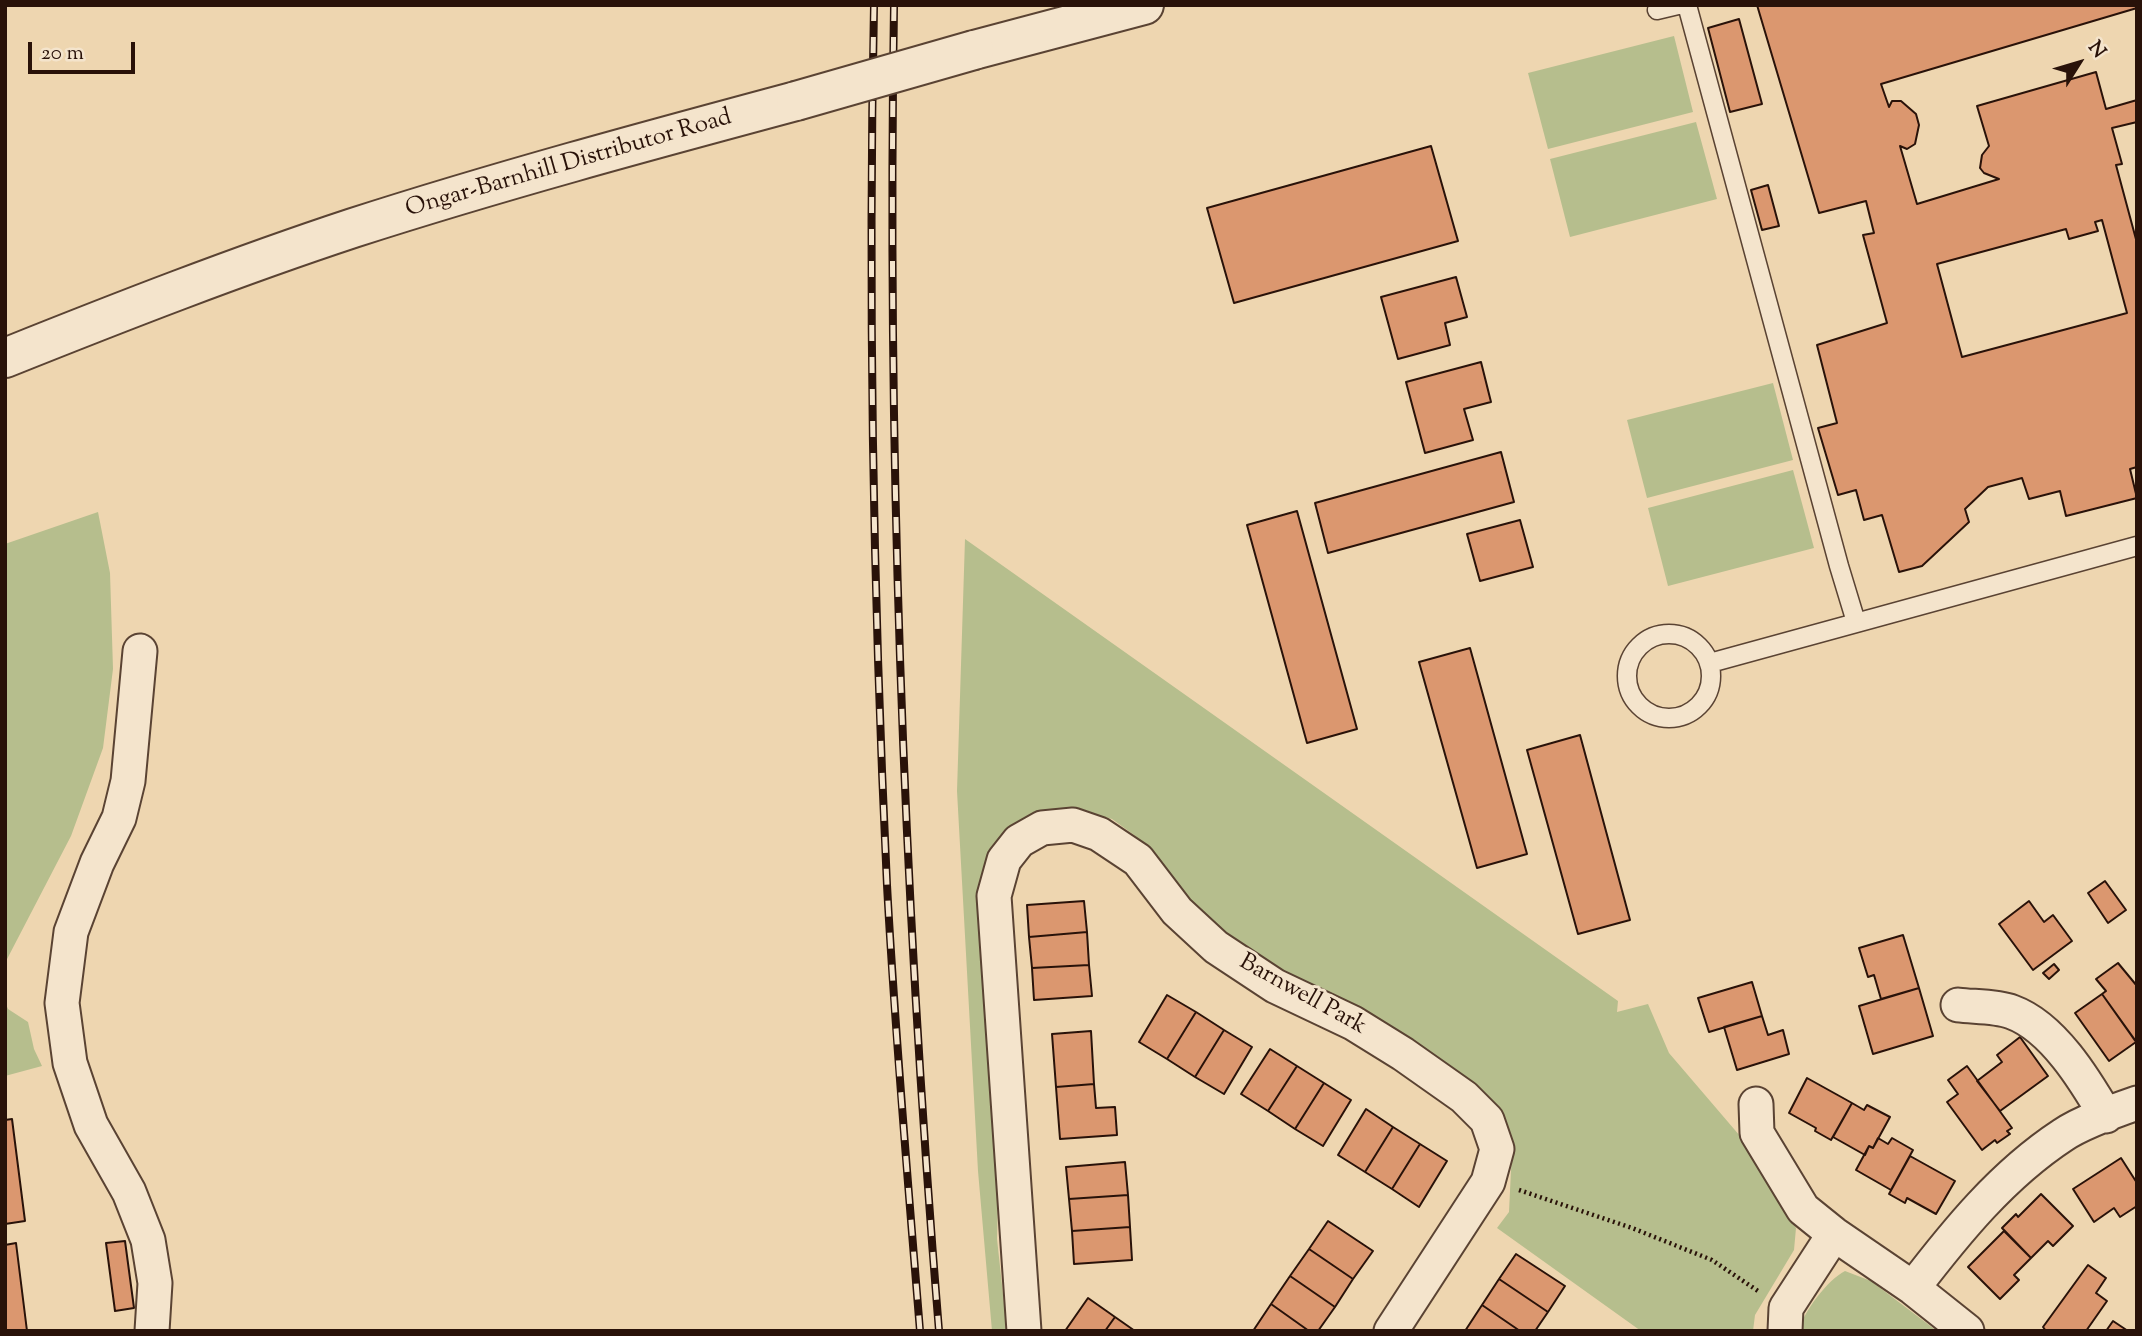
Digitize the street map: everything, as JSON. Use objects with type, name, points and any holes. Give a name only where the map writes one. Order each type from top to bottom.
[{"type":"street","name":"Ongar-Barnhill Distributor Road","points":[[5,358],[198,282],[352,229],[568,163],[1144,5]]},
{"type":"street","points":[[140,651],[128,781],[119,818],[97,863],[71,932],[62,1003],[70,1063],[92,1125],[128,1192],[148,1240],[155,1283],[152,1331]]},
{"type":"street","name":"Barnwell Park","points":[[1024,1331],[995,896],[1004,860],[1019,841],[1042,828],[1073,825],[1099,834],[1138,860],[1177,911],[1216,947],[1275,986],[1353,1023],[1403,1054],[1464,1097],[1487,1120],[1497,1149],[1488,1182],[1391,1331]]},
{"type":"street","points":[[1958,1005],[2011,1012],[2037,1027],[2075,1065],[2106,1116]]},
{"type":"street","points":[[1913,1288],[1953,1236],[2030,1159],[2065,1133],[2137,1103]]},
{"type":"street","points":[[1756,1104],[1757,1133],[1803,1209],[1834,1234],[1913,1288],[1967,1331]]},
{"type":"street","points":[[1785,1319],[1834,1234]]},
{"type":"lane","points":[[1657,9],[1678,5]]},
{"type":"lane","points":[[1687,5],[1856,622]]},
{"type":"lane","points":[[1710,663],[2137,546]]},
{"type":"lane","points":[[1672,634],[1688,638],[1702,648],[1710,663],[1711,681],[1705,698],[1694,710],[1677,717],[1662,718],[1648,712],[1636,702],[1629,689],[1627,674],[1631,658],[1641,644],[1655,636],[1672,634]]},
{"type":"path","points":[[1488,1182],[1527,1192],[1606,1219],[1712,1260],[1785,1319]]},
{"type":"green space","points":[[1674,36],[1693,112],[1548,149],[1528,73]]},
{"type":"green space","points":[[1696,122],[1717,199],[1570,237],[1550,159]]},
{"type":"green space","points":[[1773,383],[1793,460],[1647,498],[1627,420]]},
{"type":"green space","points":[[1793,470],[1814,548],[1668,586],[1648,508]]},
{"type":"green space","points":[[98,512],[110,573],[113,669],[103,748],[71,836],[5,963],[5,544]]},
{"type":"green space","points":[[965,539],[1618,1001],[1617,1012],[1648,1004],[1669,1053],[1740,1136],[1796,1228],[1794,1250],[1755,1315],[1753,1331],[1641,1331],[1497,1228],[1509,1212],[1512,1149],[1202,917],[1151,851],[1134,835],[1112,819],[1071,808],[1037,817],[1007,836],[997,1239],[1007,1331],[992,1331],[978,1171],[957,791]]},
{"type":"green space","points":[[5,1002],[8,1009],[28,1022],[34,1049],[42,1066],[5,1076]]},
{"type":"green space","points":[[1845,1271],[1871,1281],[1937,1331],[1798,1331],[1817,1297]]},
{"type":"building","points":[[1757,5],[2137,5],[2137,8],[1881,84],[1889,107],[1892,101],[1901,101],[1916,114],[1919,125],[1915,144],[1907,149],[1900,146],[1917,204],[1999,179],[1984,173],[1980,168],[1982,155],[1989,146],[1977,106],[2096,72],[2106,109],[2137,100],[2137,122],[2112,128],[2122,164],[2116,165],[2137,243],[2137,467],[2130,469],[2137,498],[2066,516],[2060,491],[2029,499],[2022,478],[1988,487],[1965,509],[1969,522],[1922,566],[1899,572],[1882,515],[1864,520],[1856,490],[1838,495],[1818,428],[1837,423],[1817,345],[1887,323],[1863,235],[1874,233],[1866,201],[1819,213]],"holes":[[[2102,220],[2127,313],[1962,357],[1937,264],[2066,229],[2069,239],[2098,231],[2095,222]]]},
{"type":"building","points":[[1739,19],[1762,104],[1730,112],[1708,28]]},
{"type":"building","points":[[1431,146],[1458,241],[1234,303],[1207,208]]},
{"type":"building","points":[[1768,185],[1779,226],[1762,230],[1751,190]]},
{"type":"building","points":[[1456,277],[1467,317],[1445,323],[1450,345],[1398,359],[1381,297]]},
{"type":"building","points":[[1481,362],[1491,402],[1464,409],[1473,440],[1425,453],[1406,382]]},
{"type":"building","points":[[1501,452],[1514,502],[1328,553],[1315,503]]},
{"type":"building","points":[[1297,511],[1357,729],[1307,743],[1247,525]]},
{"type":"building","points":[[1520,520],[1533,567],[1480,581],[1467,534]]},
{"type":"building","points":[[1470,648],[1527,854],[1477,868],[1419,662]]},
{"type":"building","points":[[1580,735],[1630,920],[1578,934],[1527,750]]},
{"type":"building","points":[[2105,881],[2126,910],[2108,923],[2088,893]]},
{"type":"building","points":[[1084,901],[1087,932],[1029,937],[1027,905]]},
{"type":"building","points":[[2029,901],[2044,922],[2053,915],[2072,941],[2033,970],[1999,924]]},
{"type":"building","points":[[1087,932],[1089,965],[1032,968],[1029,937]]},
{"type":"building","points":[[1903,935],[1919,988],[1881,999],[1874,975],[1868,977],[1859,948]]},
{"type":"building","points":[[2118,963],[2137,986],[2135,1040],[2102,994],[2106,991],[2096,979]]},
{"type":"building","points":[[2054,964],[2059,970],[2049,979],[2043,973]]},
{"type":"building","points":[[1089,965],[1092,996],[1034,1000],[1032,968]]},
{"type":"building","points":[[1752,982],[1762,1016],[1709,1032],[1698,998]]},
{"type":"building","points":[[1919,988],[1933,1036],[1873,1054],[1859,1006]]},
{"type":"building","points":[[2102,994],[2136,1042],[2109,1061],[2075,1013]]},
{"type":"building","points":[[1167,995],[1196,1012],[1167,1059],[1139,1042]]},
{"type":"building","points":[[1196,1012],[1224,1030],[1195,1077],[1167,1059]]},
{"type":"building","points":[[1762,1016],[1768,1035],[1783,1030],[1789,1054],[1737,1070],[1724,1027]]},
{"type":"building","points":[[1224,1030],[1252,1047],[1224,1094],[1195,1077]]},
{"type":"building","points":[[1091,1031],[1094,1084],[1056,1087],[1052,1034]]},
{"type":"building","points":[[2020,1037],[2048,1076],[2000,1111],[1977,1081],[2002,1062],[1997,1055]]},
{"type":"building","points":[[1270,1049],[1297,1066],[1268,1111],[1241,1094]]},
{"type":"building","points":[[1297,1066],[1324,1083],[1295,1129],[1268,1111]]},
{"type":"building","points":[[1967,1066],[2012,1128],[2007,1131],[2010,1134],[1997,1143],[1995,1140],[1982,1150],[1947,1102],[1958,1094],[1948,1080]]},
{"type":"building","points":[[1807,1078],[1852,1103],[1831,1140],[1789,1113]]},
{"type":"building","points":[[1324,1083],[1351,1100],[1323,1146],[1295,1129]]},
{"type":"building","points":[[1094,1084],[1096,1108],[1115,1107],[1117,1135],[1060,1139],[1056,1087]]},
{"type":"building","points":[[1852,1103],[1864,1110],[1867,1105],[1890,1117],[1873,1148],[1869,1146],[1865,1155],[1833,1137]]},
{"type":"building","points":[[1366,1109],[1393,1127],[1365,1172],[1338,1155]]},
{"type":"building","points":[[12,1119],[25,1221],[5,1224],[5,1120]]},
{"type":"building","points":[[1393,1127],[1420,1144],[1392,1189],[1365,1172]]},
{"type":"building","points":[[1878,1138],[1888,1144],[1892,1138],[1913,1150],[1891,1190],[1856,1170],[1869,1146],[1873,1148]]},
{"type":"building","points":[[1420,1144],[1447,1161],[1419,1207],[1392,1189]]},
{"type":"building","points":[[1910,1156],[1955,1181],[1936,1214],[1907,1198],[1905,1203],[1889,1194]]},
{"type":"building","points":[[2121,1158],[2137,1183],[2137,1206],[2120,1217],[2114,1208],[2094,1222],[2073,1189]]},
{"type":"building","points":[[1125,1162],[1128,1195],[1069,1199],[1066,1167]]},
{"type":"building","points":[[2041,1194],[2073,1226],[2053,1246],[2048,1241],[2031,1258],[2002,1228],[2016,1214],[2018,1217]]},
{"type":"building","points":[[1128,1195],[1130,1227],[1072,1231],[1069,1199]]},
{"type":"building","points":[[1328,1221],[1373,1251],[1353,1279],[1309,1249]]},
{"type":"building","points":[[1130,1227],[1132,1260],[1074,1264],[1072,1231]]},
{"type":"building","points":[[2004,1231],[2031,1258],[2014,1275],[2019,1280],[2000,1299],[1968,1267]]},
{"type":"building","points":[[125,1241],[134,1308],[115,1311],[106,1243]]},
{"type":"building","points":[[16,1243],[27,1331],[5,1331],[5,1245]]},
{"type":"building","points":[[1309,1249],[1353,1279],[1335,1307],[1290,1276]]},
{"type":"building","points":[[1516,1254],[1565,1286],[1548,1312],[1499,1279]]},
{"type":"building","points":[[2088,1265],[2106,1278],[2096,1293],[2107,1301],[2086,1331],[2046,1331],[2043,1327]]},
{"type":"building","points":[[1290,1276],[1335,1307],[1318,1331],[1309,1331],[1271,1304]]},
{"type":"building","points":[[1499,1279],[1548,1312],[1535,1331],[1520,1331],[1482,1305]]},
{"type":"building","points":[[1088,1298],[1115,1317],[1105,1331],[1065,1331]]},
{"type":"building","points":[[1271,1304],[1309,1331],[1253,1331]]},
{"type":"building","points":[[1482,1305],[1520,1331],[1465,1331]]},
{"type":"building","points":[[1115,1317],[1135,1331],[1105,1331]]},
{"type":"building","points":[[2113,1321],[2128,1331],[2106,1331]]},
{"type":"railway","points":[[874,5],[872,335],[878,665],[890,941],[920,1331]]},
{"type":"railway","points":[[894,5],[893,337],[900,669],[916,1000],[939,1331]]}]
